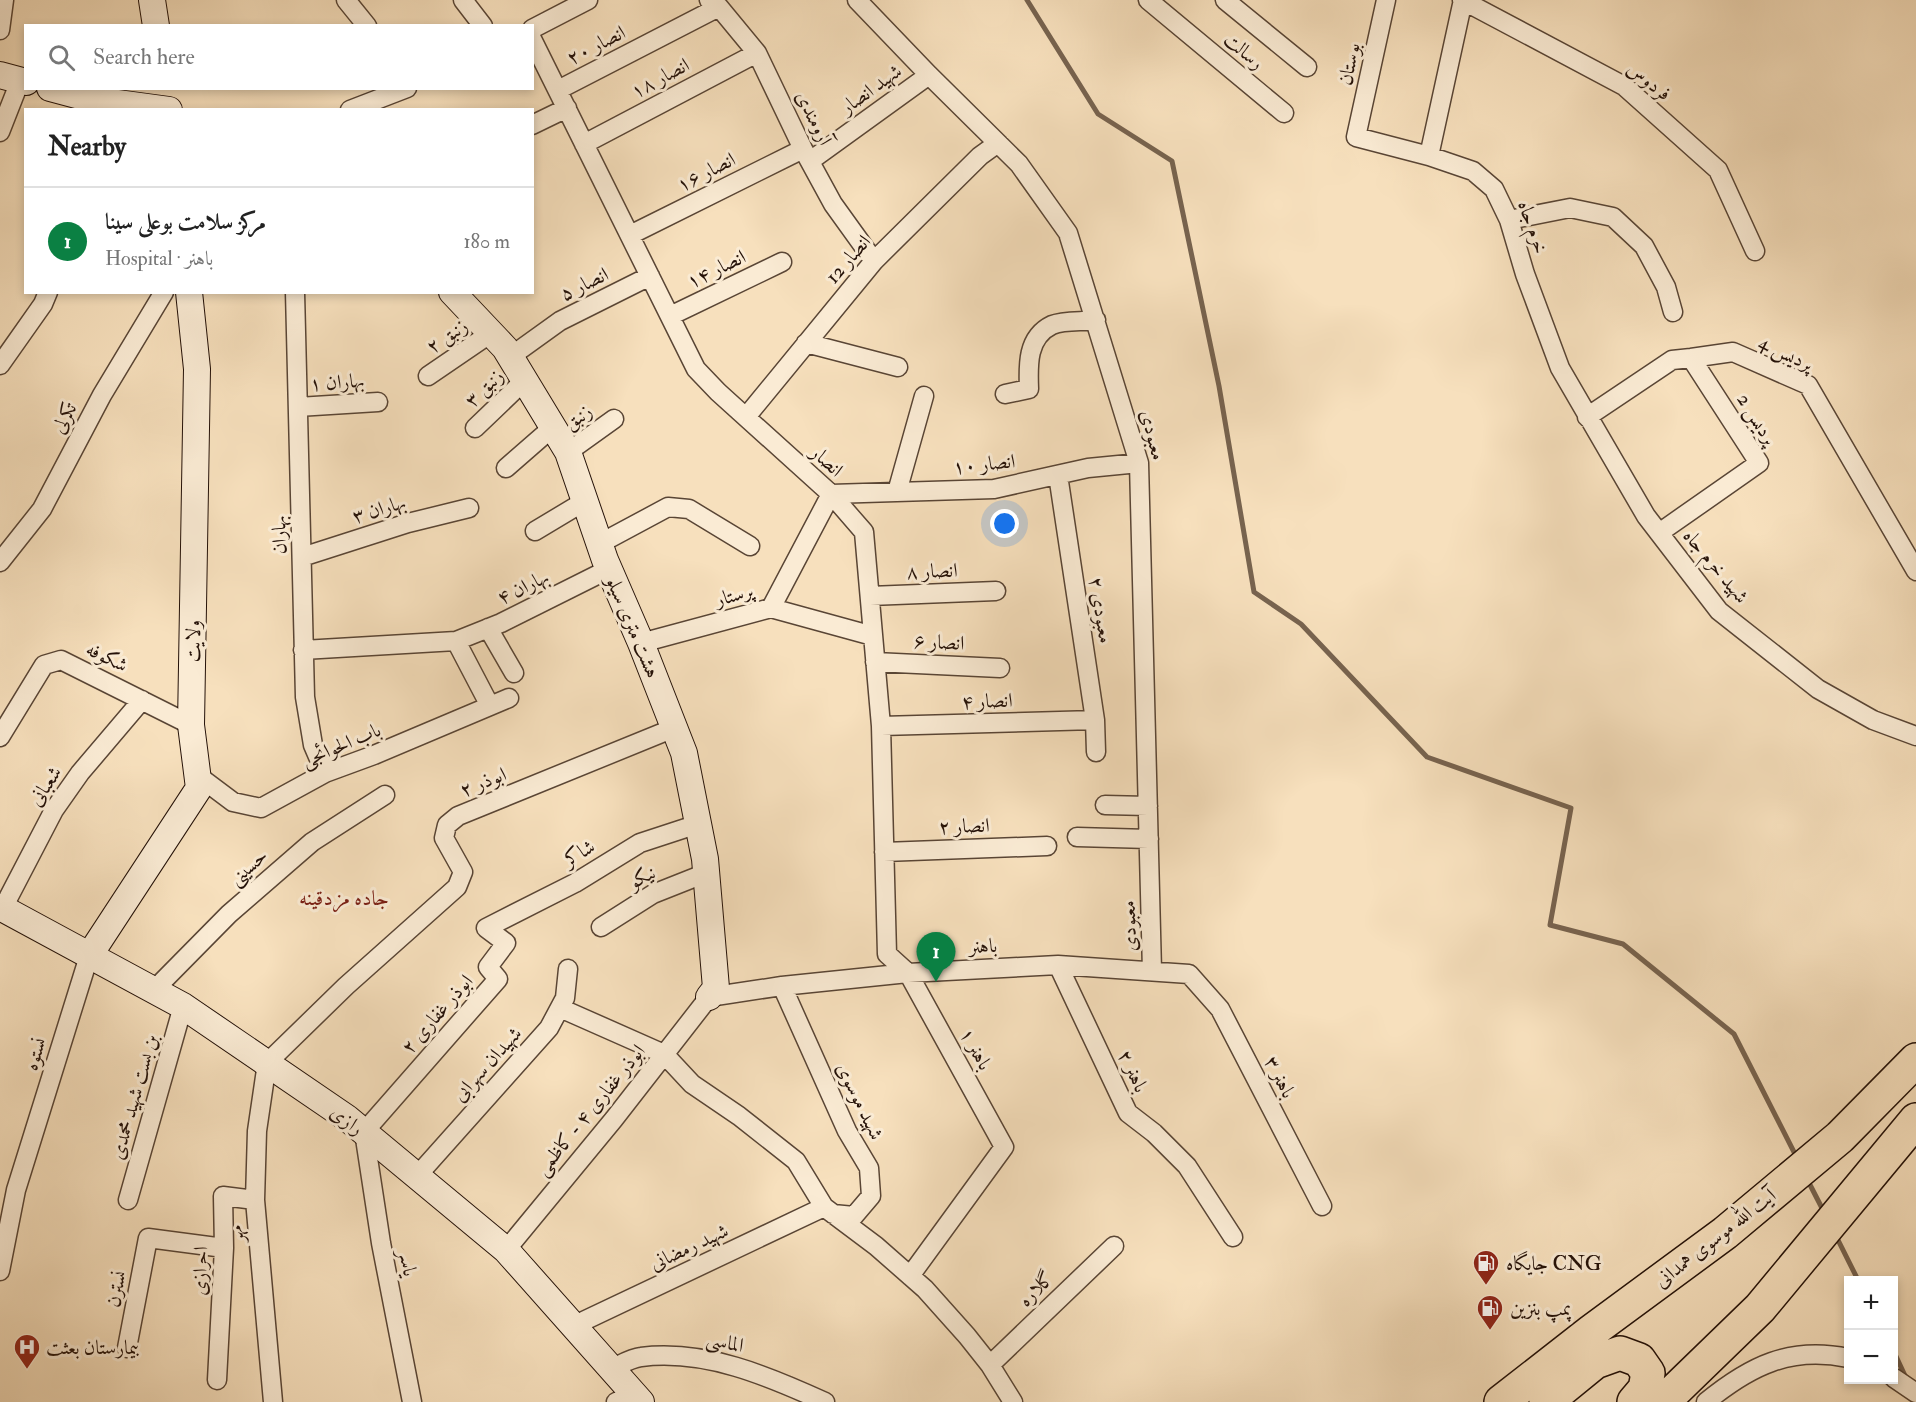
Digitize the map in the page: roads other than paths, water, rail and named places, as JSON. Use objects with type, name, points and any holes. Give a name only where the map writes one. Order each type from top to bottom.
[{"type":"highway","name":"آیت الله موسوی همدانی","points":[[1502,1402],[1592,1330],[1725,1233],[1840,1137],[1916,1060]]},
{"type":"highway","points":[[1663,1402],[1760,1308],[1916,1120]]},
{"type":"highway","points":[[1546,1402],[1595,1362],[1620,1353],[1639,1360],[1648,1373],[1645,1389],[1634,1402]]},
{"type":"street","points":[[0,30],[4,0]]},
{"type":"street","points":[[152,0],[156,24]]},
{"type":"street","points":[[345,0],[365,24]]},
{"type":"street","points":[[463,0],[481,24]]},
{"type":"street","points":[[534,28],[588,0]]},
{"type":"street","name":"معبودی","points":[[857,0],[1019,164],[1068,233],[1096,320],[1139,463],[1152,971]]},
{"type":"street","name":"رسالت","points":[[1148,0],[1284,113]]},
{"type":"street","points":[[1225,0],[1307,68]]},
{"type":"street","name":"بوستان","points":[[1356,137],[1386,0]]},
{"type":"street","points":[[1430,156],[1463,0]]},
{"type":"street","name":"فردوس","points":[[1463,0],[1624,86],[1718,170],[1755,251]]},
{"type":"street","name":"آرومندی","points":[[714,4],[757,52],[833,204],[874,261]]},
{"type":"street","name":"انصار ۲۰","points":[[558,90],[714,4]]},
{"type":"street","name":"انصار","points":[[534,43],[696,369],[831,494],[864,532],[881,726],[887,954],[908,973]]},
{"type":"street","name":"انصار ۱۸","points":[[584,144],[757,52]]},
{"type":"street","name":"شهید انصار","points":[[807,155],[929,75]]},
{"type":"street","points":[[0,132],[15,79]]},
{"type":"street","points":[[57,90],[128,107]]},
{"type":"street","points":[[167,90],[170,108]]},
{"type":"street","points":[[355,108],[402,90]]},
{"type":"street","points":[[534,124],[567,108]]},
{"type":"street","name":"خرم جاه","points":[[1356,137],[1430,156],[1473,171],[1494,189],[1509,220],[1525,274],[1560,368],[1587,417]]},
{"type":"street","name":"انصار 12","points":[[746,417],[874,261],[980,156],[998,143]]},
{"type":"street","name":"انصار ۱۶","points":[[630,235],[807,155]]},
{"type":"street","points":[[1509,220],[1570,208],[1613,217],[1644,246],[1666,287],[1673,312]]},
{"type":"street","name":"انصار ۱۴","points":[[670,316],[782,262]]},
{"type":"street","name":"انصار ۵","points":[[510,357],[560,321],[650,276]]},
{"type":"street","points":[[0,365],[43,304],[47,294]]},
{"type":"street","name":"تکرلی","points":[[0,562],[42,509],[102,395],[164,294]]},
{"type":"street","name":"ولایت","points":[[89,956],[199,788],[192,725],[197,369],[189,294]]},
{"type":"street","name":"بهاران","points":[[295,294],[306,707],[313,745],[325,773]]},
{"type":"street","name":"هشت متری سیلو","points":[[454,294],[510,357],[568,452],[599,544],[684,753],[706,873],[716,988],[709,997]]},
{"type":"street","points":[[1005,394],[1029,389],[1028,358],[1039,335],[1054,325],[1096,320]]},
{"type":"street","name":"زنبق ۲","points":[[428,375],[491,333]]},
{"type":"street","points":[[806,343],[898,367]]},
{"type":"street","name":"پردیس 4","points":[[1587,417],[1672,360],[1733,352],[1808,385],[1916,571]]},
{"type":"street","name":"پردیس 2","points":[[1659,533],[1759,464],[1691,358]]},
{"type":"street","name":"زنبق ۳","points":[[475,428],[525,380]]},
{"type":"street","points":[[897,492],[924,396]]},
{"type":"street","name":"۱ بهاران","points":[[298,407],[378,402]]},
{"type":"street","name":"شهید خرم جاه","points":[[1587,417],[1646,516],[1719,611],[1818,689],[1874,720],[1916,736]]},
{"type":"street","name":"زنبق","points":[[568,452],[614,419]]},
{"type":"street","points":[[506,468],[553,427]]},
{"type":"street","name":"انصار ۱۰","points":[[831,494],[994,489],[1088,468],[1139,463]]},
{"type":"street","name":"معبودی ۲","points":[[1058,475],[1095,720],[1096,752]]},
{"type":"street","points":[[771,608],[831,494]]},
{"type":"street","points":[[535,531],[585,501]]},
{"type":"street","points":[[599,544],[668,507],[689,509],[750,546]]},
{"type":"street","name":"بهاران ۳","points":[[302,557],[408,523],[469,508]]},
{"type":"street","name":"بهاران ۴","points":[[303,650],[456,641],[488,628],[609,569]]},
{"type":"street","name":"انصار ۸","points":[[870,596],[996,591]]},
{"type":"street","name":"پرستار","points":[[641,643],[771,608],[873,636]]},
{"type":"street","points":[[488,628],[514,673]]},
{"type":"street","points":[[456,641],[490,706]]},
{"type":"street","name":"شکوفه","points":[[0,737],[44,665],[61,660],[192,725]]},
{"type":"street","name":"انصار ۶","points":[[875,662],[1000,668]]},
{"type":"street","name":"باب الحوائجی","points":[[197,775],[233,802],[261,808],[325,773],[374,755],[509,698]]},
{"type":"street","name":"شعبانی","points":[[1,908],[54,810],[80,773],[142,700]]},
{"type":"street","name":"انصار ۴","points":[[881,726],[1095,720]]},
{"type":"street","name":"ابوذر ۲","points":[[267,1063],[346,986],[457,887],[463,872],[444,838],[447,825],[458,816],[674,728]]},
{"type":"street","name":"حسینی","points":[[154,990],[229,914],[312,842],[386,795]]},
{"type":"street","points":[[1105,805],[1148,806]]},
{"type":"street","name":"شاکر","points":[[486,928],[575,883],[640,843],[698,824]]},
{"type":"street","points":[[1077,837],[1149,839]]},
{"type":"street","name":"انصار ۲","points":[[884,852],[1047,846]]},
{"type":"street","name":"نیکو","points":[[601,927],[653,894],[706,873]]},
{"type":"street","name":"رازی","points":[[1,908],[183,1006],[347,1118],[506,1250],[611,1368],[630,1400]]},
{"type":"street","name":"ابوذر غفاری ۲","points":[[363,1132],[498,979],[488,967],[506,943],[486,928]]},
{"type":"street","name":"نستوه","points":[[0,1271],[16,1190],[89,956]]},
{"type":"street","name":"باهنر","points":[[709,997],[782,986],[908,973],[1058,965],[1189,974]]},
{"type":"street","name":"باهنر ۲","points":[[1058,965],[1128,1113],[1154,1133],[1187,1166],[1233,1237]]},
{"type":"street","name":"شهیدان سهرابی","points":[[417,1176],[549,1028],[565,998],[568,969]]},
{"type":"street","name":"باهنر ۱","points":[[908,973],[1004,1147],[910,1276]]},
{"type":"street","name":"باهنر ۳","points":[[1189,974],[1220,1009],[1322,1206]]},
{"type":"street","name":"شهید موسوی","points":[[782,986],[847,1131],[869,1168],[871,1196],[854,1216],[829,1211]]},
{"type":"street","name":"ابوذر غفاری ۴ - کاظمی","points":[[506,1250],[614,1119],[709,997]]},
{"type":"street","name":"بن بست شهید محمدی","points":[[128,1200],[183,1006]]},
{"type":"street","points":[[560,1008],[664,1054],[692,1084],[739,1116],[796,1161],[829,1211],[876,1246],[951,1317],[990,1365],[1013,1402]]},
{"type":"street","name":"مهر","points":[[267,1063],[257,1131],[255,1200],[273,1402]]},
{"type":"street","name":"یاسر","points":[[363,1132],[381,1243],[412,1402]]},
{"type":"street","name":"احرازی","points":[[217,1380],[224,1248],[223,1196],[255,1200]]},
{"type":"street","name":"شهید رمضانی","points":[[573,1326],[829,1211]]},
{"type":"street","name":"نسترن","points":[[127,1347],[148,1238],[224,1248]]},
{"type":"street","name":"گلاره","points":[[990,1365],[1114,1246]]},
{"type":"street","name":"الماسی","points":[[611,1368],[639,1357],[681,1355],[750,1370],[825,1402]]},
{"type":"street","points":[[1706,1402],[1746,1374],[1772,1360],[1803,1355],[1844,1358]]},
{"type":"street","points":[[1898,1381],[1916,1393]]},
{"type":"waterway","points":[[1027,0],[1098,114],[1172,161],[1219,386],[1254,592],[1301,624],[1427,757],[1571,808],[1550,925],[1623,944],[1734,1034],[1797,1158]]},
{"type":"waterway","points":[[1806,1177],[1824,1212]]},
{"type":"waterway","points":[[1835,1234],[1856,1276]]},
{"type":"waterway","points":[[1898,1361],[1907,1380]]},
{"type":"place","name":"مرکز سلامت بوعلی سینا","points":[[936,982]]},
{"type":"place","name":"جایگاه CNG","points":[[1486,1286]]},
{"type":"place","name":"پمپ بنزین","points":[[1490,1331]]},
{"type":"place","name":"بیمارستان بعثت","points":[[27,1370]]},
{"type":"district","name":"جاده مزدقینه","points":[[344,898]]}]
